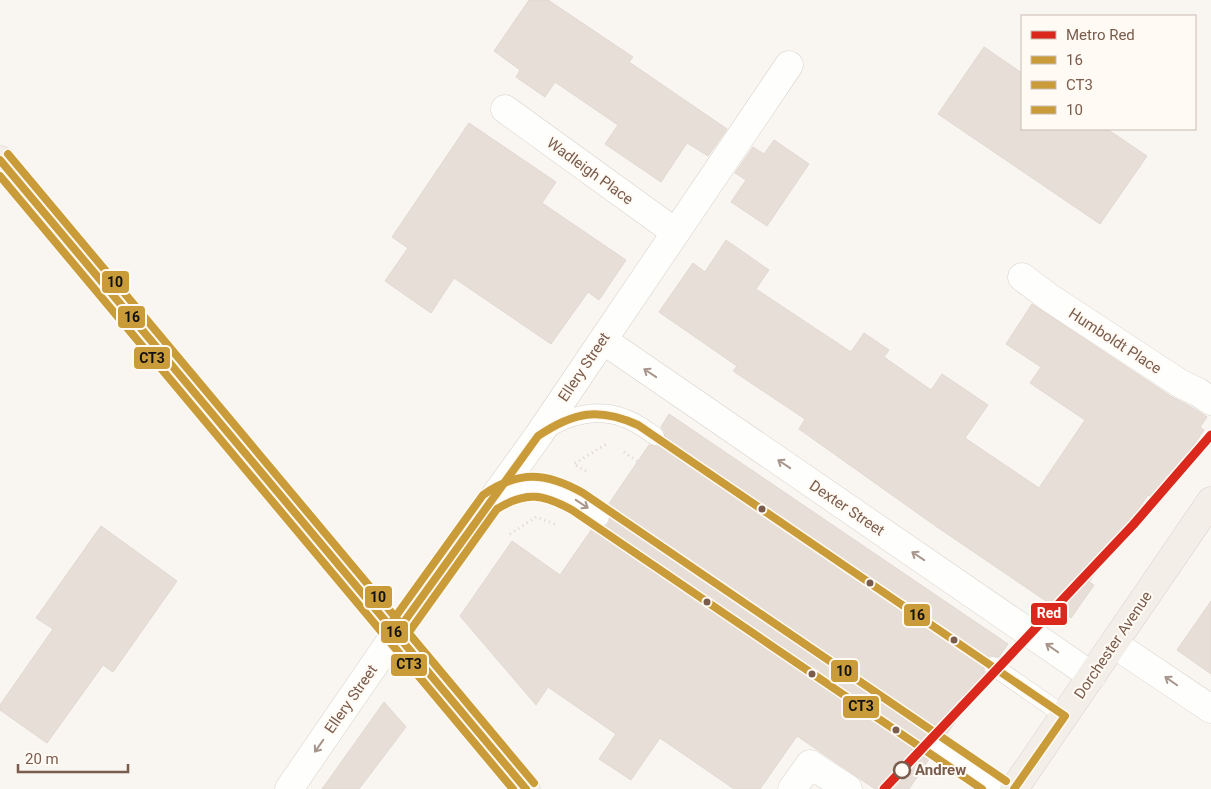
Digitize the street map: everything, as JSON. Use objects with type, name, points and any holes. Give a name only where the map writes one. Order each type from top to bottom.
[{"type":"main road","points":[[0,160],[526,789]]},
{"type":"main road","name":"Dorchester Avenue","points":[[1014,789],[1211,501]]},
{"type":"street","name":"Ellery Street","points":[[289,789],[396,633],[538,436],[789,65]]},
{"type":"street","name":"Wadleigh Place","points":[[505,110],[675,232]]},
{"type":"street","name":"Humboldt Place","points":[[1022,277],[1050,298],[1181,384],[1211,401]]},
{"type":"street","name":"Dexter Street","points":[[603,340],[1092,676]]},
{"type":"street","points":[[1114,644],[1211,709]]},
{"type":"street","points":[[792,789],[810,764],[848,789]]},
{"type":"lane","points":[[538,436],[564,419],[578,415],[595,414],[624,417],[655,436]]},
{"type":"lane","points":[[490,502],[503,492],[514,488],[526,485],[540,485],[563,492],[600,517]]},
{"type":"lane","points":[[993,666],[1065,716]]},
{"type":"lane","points":[[938,747],[1000,789]]},
{"type":"path","points":[[588,473],[574,464],[609,442]]},
{"type":"path","points":[[616,447],[637,461]]},
{"type":"path","points":[[509,535],[536,517],[563,527]]},
{"type":"building","points":[[529,0],[548,0],[633,57],[629,62],[727,129],[708,156],[687,143],[661,182],[605,144],[618,125],[555,82],[545,97],[516,77],[520,70],[494,51]]},
{"type":"building","points":[[984,47],[1021,72],[1021,130],[1108,130],[1147,156],[1100,224],[938,114]]},
{"type":"building","points":[[469,123],[556,182],[542,203],[626,260],[599,300],[588,292],[551,344],[454,278],[431,313],[385,281],[408,248],[392,237]]},
{"type":"building","points":[[774,140],[809,164],[767,226],[731,202],[746,180],[735,173],[753,147],[764,154]]},
{"type":"building","points":[[726,240],[769,270],[756,289],[851,352],[864,333],[889,350],[884,357],[931,390],[942,374],[988,405],[965,438],[1039,488],[1085,420],[1030,383],[1041,367],[1006,344],[1032,304],[1172,397],[1207,417],[1200,427],[1204,430],[1160,495],[1156,492],[1153,498],[1148,495],[1089,582],[1094,585],[1071,618],[937,527],[799,429],[805,419],[733,371],[737,366],[659,312],[693,263],[705,272]]},
{"type":"building","points":[[669,414],[1008,644],[999,657],[989,656],[984,660],[983,670],[987,675],[944,738],[938,736],[930,741],[927,747],[932,755],[909,789],[875,789],[797,736],[760,789],[734,789],[660,738],[631,780],[599,759],[616,734],[548,687],[536,705],[460,616],[512,541],[560,575],[594,526],[604,527],[609,523],[610,513],[606,508],[649,445],[659,446],[664,442],[665,432],[661,427]]},
{"type":"building","points":[[101,526],[177,581],[113,672],[103,665],[47,743],[0,710],[0,705],[53,629],[36,618]]},
{"type":"building","points":[[1211,601],[1211,674],[1177,650]]},
{"type":"building","points":[[384,702],[406,727],[359,789],[322,789]]},
{"type":"metro line","name":"Red","points":[[884,789],[1133,525],[1211,435]]},
{"type":"transit line","name":"10","points":[[8,154],[534,783]]},
{"type":"transit line","name":"16","points":[[0,160],[526,789]]},
{"type":"transit line","name":"CT3","points":[[0,176],[513,789]]},
{"type":"transit line","name":"16","points":[[396,633],[538,436],[575,417],[598,414],[624,419],[638,425],[1065,716]]},
{"type":"transit line","name":"10","points":[[388,627],[483,495],[509,481],[521,478],[545,478],[570,486],[583,493],[1006,781]]},
{"type":"transit line","name":"CT3","points":[[404,639],[497,509],[517,499],[526,497],[543,498],[572,510],[982,789]]},
{"type":"transit line","name":"16","points":[[1014,789],[1065,716]]},
{"type":"place","name":"Andrew","points":[[902,770]]}]
